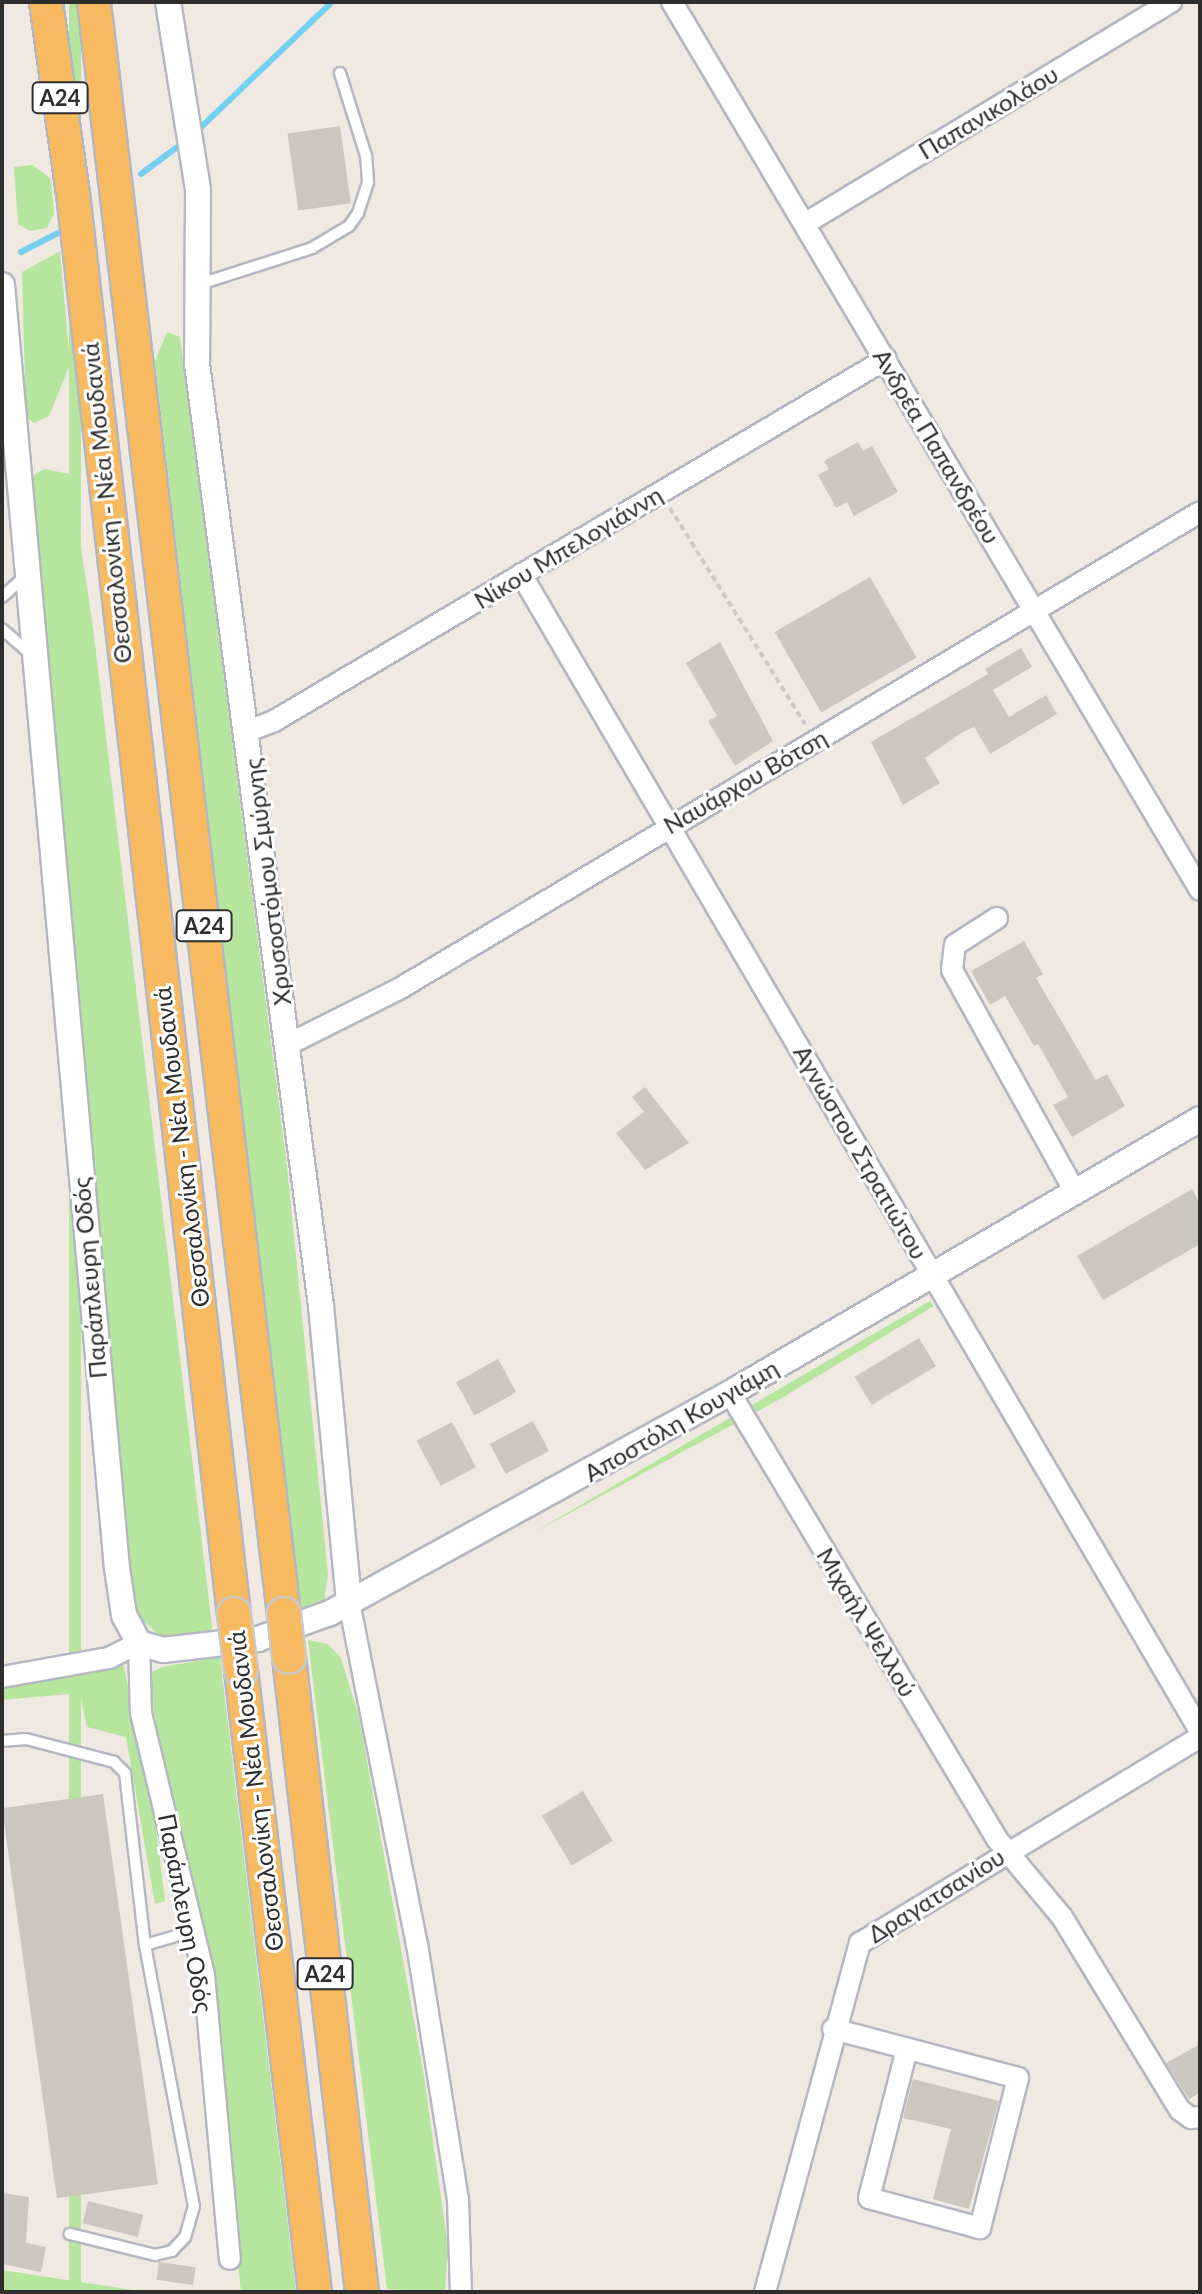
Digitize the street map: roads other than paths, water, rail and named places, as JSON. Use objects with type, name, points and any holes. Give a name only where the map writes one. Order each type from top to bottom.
[{"type":"highway","name":"Θεσσαλονίκη - Νέα Μουδανιά","points":[[46,2],[73,193],[234,1614],[315,2292]]},
{"type":"highway","name":"Θεσσαλονίκη - Νέα Μουδανιά","points":[[94,2],[125,239],[362,2292]]},
{"type":"street","name":"Χρυσοστόμου Σμύρνης","points":[[168,2],[195,162],[200,284],[197,364],[248,731],[287,1045],[349,1567],[349,1602]]},
{"type":"street","name":"Ανδρέα Παπανδρέου","points":[[672,2],[1200,890]]},
{"type":"street","name":"Παπανικολάου","points":[[806,223],[1171,2]]},
{"type":"street","name":"Παράπλευρη Οδός","points":[[2,285],[8,451],[25,576],[117,1568],[126,1623],[139,1643],[141,1713],[204,1975],[230,2259]]},
{"type":"street","name":"Νίκου Μπελογιάννη","points":[[248,731],[274,721],[886,359]]},
{"type":"street","name":"Ναυάρχου Βότση","points":[[287,1045],[399,989],[668,825],[1035,612],[1200,512]]},
{"type":"street","name":"Αγνώστου Στρατιώτου","points":[[521,574],[1200,1731]]},
{"type":"street","points":[[997,918],[955,945],[952,970],[1075,1192]]},
{"type":"street","name":"Αποστόλη Κουγιάμη","points":[[139,1643],[163,1650],[258,1639],[349,1602],[730,1393],[1200,1119]]},
{"type":"street","name":"Μιχαήλ Ψελλού","points":[[730,1393],[1006,1851],[1068,1925],[1180,2110],[1200,2117]]},
{"type":"street","points":[[349,1567],[393,1579]]},
{"type":"street","points":[[349,1602],[417,1944],[458,2199],[461,2292]]},
{"type":"street","points":[[2,1677],[109,1658],[139,1643]]},
{"type":"street","name":"Δραγατσανίου","points":[[765,2292],[853,1956],[863,1939],[1200,1737]]},
{"type":"street","points":[[833,2029],[1018,2078],[980,2228],[869,2198],[907,2049]]},
{"type":"lane","points":[[200,284],[312,248],[349,226],[358,213],[368,182],[366,156],[340,73]]},
{"type":"lane","points":[[3,595],[25,576]]},
{"type":"lane","points":[[2,629],[32,655]]},
{"type":"lane","points":[[2,1741],[26,1739],[122,1768],[145,1945],[194,2206],[193,2222],[172,2251],[155,2255],[70,2234]]},
{"type":"lane","points":[[145,1945],[193,1931]]},
{"type":"waterway","points":[[196,132],[332,2]]},
{"type":"waterway","points":[[141,174],[184,142]]},
{"type":"waterway","points":[[21,252],[60,232]]}]
